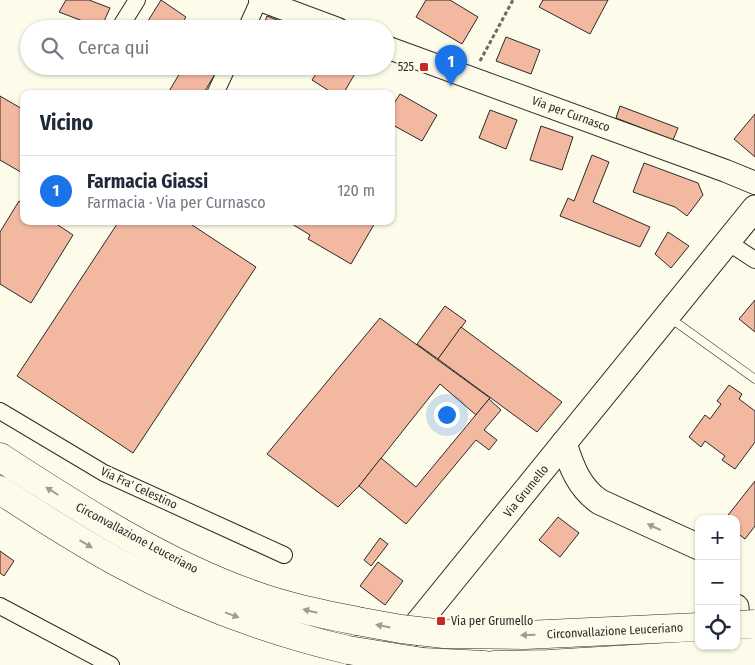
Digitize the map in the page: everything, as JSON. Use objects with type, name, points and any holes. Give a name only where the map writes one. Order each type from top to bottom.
[{"type":"highway","name":"Circonvallazione Leuceriano","points":[[0,458],[53,492],[165,556],[254,595],[309,611],[401,629],[444,634],[525,636],[695,627]]},
{"type":"highway","points":[[0,490],[115,561],[210,607],[268,628],[312,642],[348,650],[423,662],[485,665]]},
{"type":"highway","points":[[740,625],[755,624]]},
{"type":"highway","points":[[494,665],[729,660],[755,652]]},
{"type":"main road","name":"Via Grumello","points":[[384,665],[755,208]]},
{"type":"main road","points":[[564,443],[576,475],[591,496],[695,546]]},
{"type":"street","points":[[125,20],[137,0]]},
{"type":"street","points":[[250,20],[260,0],[314,20]]},
{"type":"street","name":"Via per Curnasco","points":[[395,49],[755,183]]},
{"type":"street","points":[[217,90],[224,75]]},
{"type":"street","points":[[728,243],[755,260]]},
{"type":"street","name":"Via Fra' Celestino","points":[[0,411],[104,473],[284,554]]},
{"type":"street","points":[[0,606],[111,665]]},
{"type":"lane","points":[[668,317],[755,379]]},
{"type":"path","points":[[470,77],[513,0]]},
{"type":"building","points":[[66,0],[89,0],[110,8],[105,20],[80,20],[59,12]]},
{"type":"building","points":[[161,0],[186,17],[184,20],[149,20]]},
{"type":"building","points":[[426,0],[450,0],[478,17],[462,44],[416,17]]},
{"type":"building","points":[[543,0],[608,0],[590,34],[539,7]]},
{"type":"building","points":[[267,16],[277,20],[265,20]]},
{"type":"building","points":[[506,37],[540,50],[531,74],[496,61]]},
{"type":"building","points":[[179,75],[215,75],[205,90],[170,90]]},
{"type":"building","points":[[315,75],[354,75],[345,90],[328,90],[312,80]]},
{"type":"building","points":[[400,94],[437,115],[422,141],[395,126],[395,102]]},
{"type":"building","points":[[0,96],[20,108],[20,172],[0,160]]},
{"type":"building","points":[[620,106],[678,128],[673,140],[616,118]]},
{"type":"building","points":[[490,110],[517,120],[506,149],[479,138]]},
{"type":"building","points":[[755,114],[755,157],[734,139]]},
{"type":"building","points":[[541,126],[573,137],[562,170],[530,160]]},
{"type":"building","points":[[592,155],[609,162],[593,202],[650,227],[640,247],[560,216],[568,198],[574,201]]},
{"type":"building","points":[[644,163],[698,183],[703,195],[687,216],[675,207],[633,192]]},
{"type":"building","points":[[19,201],[20,225],[58,225],[73,235],[31,303],[0,284],[0,232]]},
{"type":"building","points":[[116,225],[192,225],[256,267],[133,453],[17,376]]},
{"type":"building","points":[[294,225],[374,225],[351,264],[308,239],[310,235]]},
{"type":"building","points":[[668,232],[689,246],[671,268],[655,254]]},
{"type":"building","points":[[755,300],[755,332],[739,319]]},
{"type":"building","points":[[445,306],[466,321],[438,359],[417,344]]},
{"type":"building","points":[[380,318],[490,398],[476,415],[440,384],[359,486],[338,507],[267,454]]},
{"type":"building","points":[[461,327],[562,402],[537,432],[438,359]]},
{"type":"building","points":[[729,385],[742,394],[739,399],[755,411],[755,442],[735,469],[722,460],[725,456],[705,441],[701,447],[689,437],[705,415],[710,419],[721,404],[717,401]]},
{"type":"building","points":[[489,399],[501,410],[484,430],[497,440],[489,450],[476,440],[406,524],[359,486],[381,458],[416,487]]},
{"type":"building","points":[[755,481],[755,526],[745,539],[740,535],[740,515],[728,515]]},
{"type":"building","points":[[558,517],[579,533],[560,557],[539,540]]},
{"type":"building","points":[[380,538],[388,544],[371,566],[364,560]]},
{"type":"building","points":[[0,551],[14,561],[4,576],[0,573]]},
{"type":"building","points":[[378,562],[403,581],[385,605],[360,586]]},
{"type":"place","name":"525","points":[[424,67]]},
{"type":"place","name":"Farmacia Giassi","points":[[451,86]]},
{"type":"place","name":"Via per Grumello","points":[[441,621]]}]
